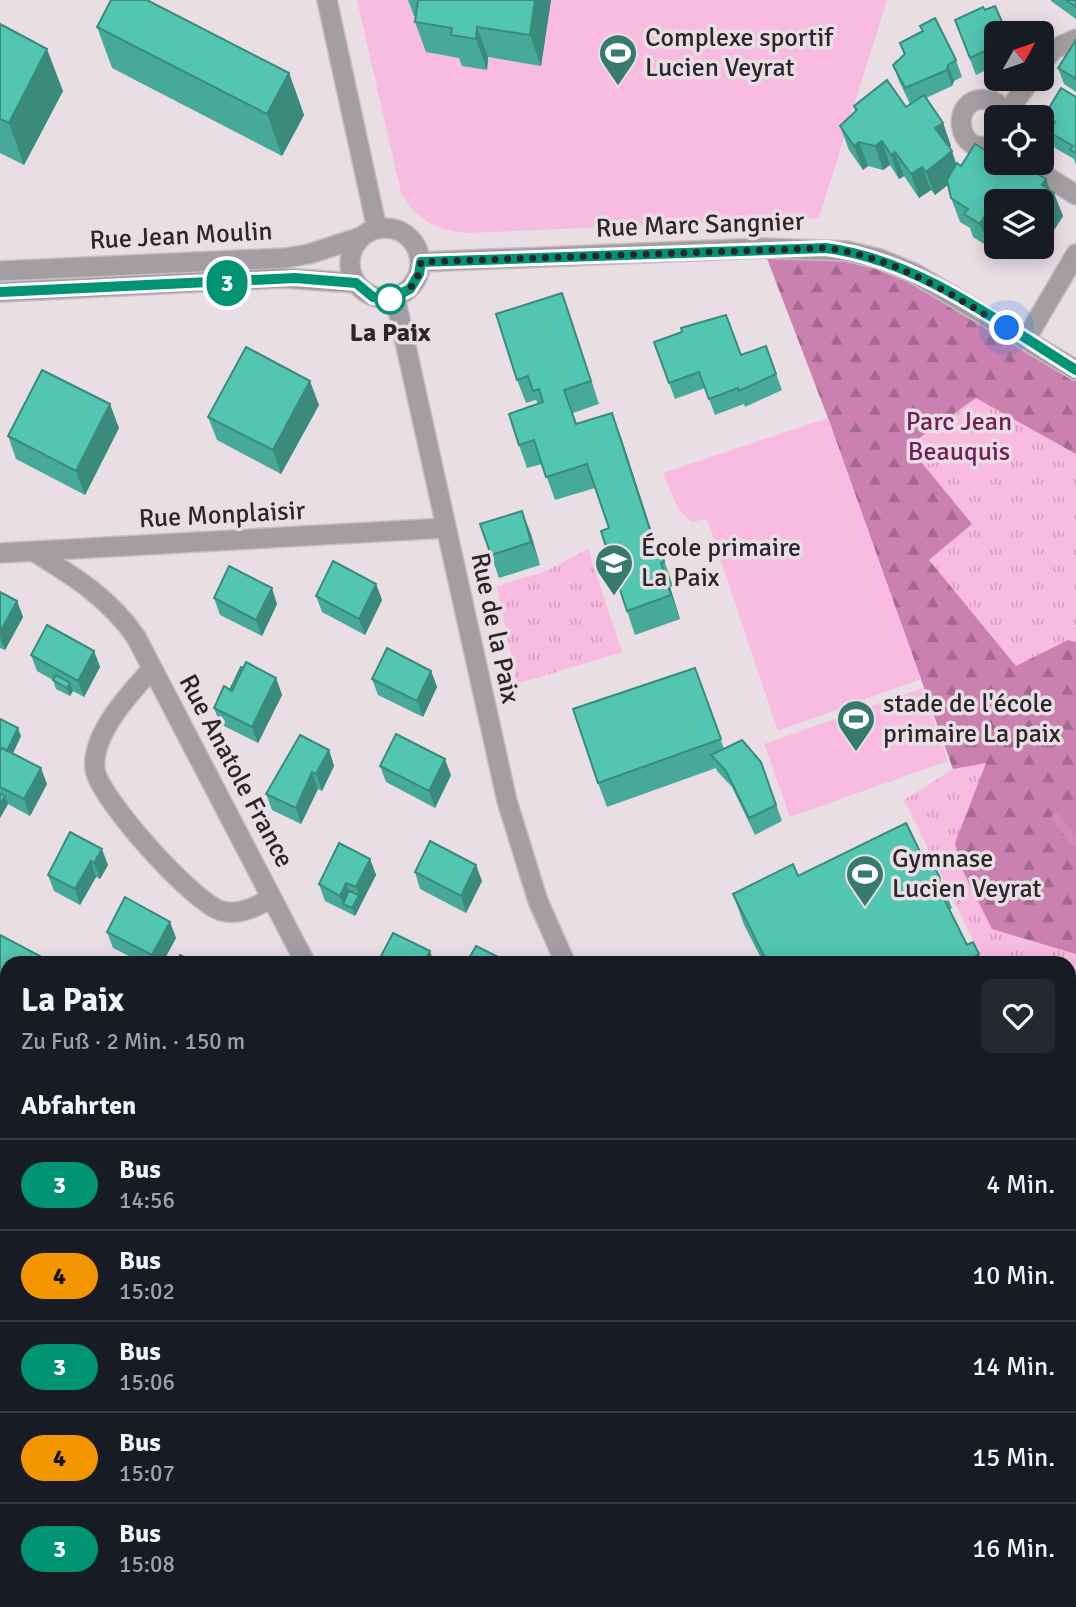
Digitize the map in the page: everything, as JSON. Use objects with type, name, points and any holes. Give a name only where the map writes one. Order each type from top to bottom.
[{"type":"street","points":[[327,0],[369,233]]},
{"type":"street","points":[[1054,49],[1076,39]]},
{"type":"street","points":[[984,146],[971,143],[962,131],[962,115],[971,103],[981,100],[998,105]]},
{"type":"street","points":[[1044,175],[1076,195]]},
{"type":"street","points":[[390,228],[407,235],[415,244],[421,262],[414,284],[396,298],[373,297],[356,283],[349,263],[353,249],[369,233],[390,228]]},
{"type":"street","name":"Rue Jean Moulin","points":[[0,271],[285,258],[369,233]]},
{"type":"street","name":"Rue Marc Sangnier","points":[[421,262],[754,248],[836,249],[880,259],[914,273],[1076,369]]},
{"type":"street","points":[[1027,339],[1076,254]]},
{"type":"street","name":"Rue Jean Moulin","points":[[0,292],[283,278],[356,283]]},
{"type":"street","name":"Rue de la Paix","points":[[396,298],[507,800],[538,901],[562,956]]},
{"type":"street","name":"Rue Monplaisir","points":[[0,553],[446,528]]},
{"type":"street","name":"Rue Anatole France","points":[[36,553],[74,576],[121,615],[136,636],[302,956]]},
{"type":"street","name":"Rue Anatole France","points":[[152,669],[122,701],[100,744],[95,770],[103,789],[172,872],[207,904],[230,912],[253,908],[272,898]]},
{"type":"green space","name":"Complexe sportif Lucien Veyrat","points":[[357,0],[887,0],[819,218],[469,233],[447,230],[429,223],[414,211],[401,193]]},
{"type":"green space","name":"Parc Jean Beauquis","points":[[763,248],[1076,370],[1076,956],[981,956],[904,800],[953,769],[828,418]]},
{"type":"green space","name":"Parc Jean Beauquis","points":[[763,248],[863,254],[1076,370],[1076,454],[976,398],[908,446],[972,524],[929,560],[1016,666],[1068,640],[1076,642],[1076,954],[992,929],[961,867],[955,843],[986,763],[953,769],[828,418]]},
{"type":"green space","points":[[828,418],[921,679],[778,731],[707,519],[692,522],[678,509],[663,473]]},
{"type":"green space","points":[[588,549],[622,652],[517,684],[497,586],[546,571]]},
{"type":"green space","name":"stade de l'école primaire La paix","points":[[922,688],[948,761],[790,817],[764,744]]},
{"type":"building","points":[[111,0],[147,0],[289,73],[267,114],[97,27]]},
{"type":"building","points":[[418,0],[535,0],[530,35],[477,27],[476,39],[451,35],[452,28],[415,22]]},
{"type":"building","points":[[1066,0],[1076,0],[1076,7]]},
{"type":"building","points":[[995,6],[1002,21],[984,21],[984,52],[970,58],[955,20],[983,7],[985,10]]},
{"type":"building","points":[[935,18],[956,60],[948,65],[947,70],[905,88],[893,65],[905,54],[900,43],[923,31],[920,26]]},
{"type":"building","points":[[0,24],[47,49],[9,123],[0,119]]},
{"type":"building","points":[[1076,40],[1076,79],[1058,68]]},
{"type":"building","points":[[887,80],[906,107],[924,95],[943,123],[935,128],[952,151],[926,172],[922,167],[911,174],[895,152],[891,155],[882,141],[875,146],[859,142],[854,146],[840,126],[857,110],[854,106]]},
{"type":"building","points":[[1061,88],[1076,97],[1076,153],[1070,150],[1073,146],[1054,135],[1054,105],[1051,105]]},
{"type":"building","points":[[975,144],[984,150],[984,175],[1040,175],[1046,179],[1042,185],[1048,189],[984,189],[984,217],[980,224],[964,214],[968,209],[951,198],[947,180],[957,163],[961,166]]},
{"type":"building","points":[[562,293],[591,381],[564,390],[576,424],[612,413],[659,558],[663,557],[664,562],[661,563],[671,595],[627,611],[601,531],[609,528],[587,464],[546,477],[534,440],[519,445],[509,414],[543,402],[539,389],[533,391],[528,376],[517,380],[496,314]]},
{"type":"building","points":[[726,315],[741,355],[766,346],[776,374],[739,391],[738,388],[709,399],[699,372],[669,383],[654,342],[682,332],[681,328]]},
{"type":"building","points":[[246,347],[310,381],[273,450],[208,417]]},
{"type":"building","points":[[42,370],[110,404],[76,471],[8,436]]},
{"type":"building","points":[[522,511],[531,542],[491,555],[480,524]]},
{"type":"building","points":[[333,561],[376,584],[359,619],[316,596]]},
{"type":"building","points":[[229,566],[272,588],[256,620],[214,598]]},
{"type":"building","points":[[0,592],[17,601],[0,632]]},
{"type":"building","points":[[47,625],[94,651],[78,681],[31,655]]},
{"type":"building","points":[[387,648],[431,671],[417,701],[372,679]]},
{"type":"building","points":[[246,662],[276,678],[252,727],[214,708],[224,686],[232,691]]},
{"type":"building","points":[[241,667],[243,668],[232,691],[230,690]]},
{"type":"building","points":[[695,668],[721,739],[598,783],[573,709]]},
{"type":"building","points":[[56,675],[70,683],[67,688],[53,680]]},
{"type":"building","points":[[0,719],[18,728],[7,751],[2,748],[0,751]]},
{"type":"building","points":[[396,734],[445,759],[429,791],[380,766]]},
{"type":"building","points":[[300,735],[329,750],[316,774],[312,772],[296,808],[266,794]]},
{"type":"building","points":[[742,740],[761,762],[776,805],[749,818],[726,771],[711,755]]},
{"type":"building","points":[[2,748],[41,768],[24,799],[0,787]]},
{"type":"building","name":"Gymnase Lucien Veyrat","points":[[906,823],[928,868],[934,865],[940,878],[935,881],[967,945],[973,942],[979,954],[764,956],[733,894],[793,864],[798,876]]},
{"type":"building","points":[[70,832],[102,849],[94,863],[91,861],[75,889],[48,875]]},
{"type":"building","points":[[430,841],[476,865],[461,896],[415,872]]},
{"type":"building","points":[[339,843],[370,859],[356,887],[346,883],[340,896],[319,884]]},
{"type":"building","points":[[349,891],[359,895],[352,908],[343,904]]},
{"type":"building","points":[[125,897],[170,922],[152,955],[107,932]]},
{"type":"building","points":[[393,933],[430,951],[427,956],[381,956]]},
{"type":"building","points":[[0,935],[40,956],[0,956]]},
{"type":"building","points":[[476,946],[496,956],[470,956]]},
{"type":"waterway","points":[[1056,818],[1076,842]]},
{"type":"bus line","name":"3","points":[[0,292],[295,278],[356,283],[363,292],[373,297],[390,299],[410,289],[417,279],[421,262],[754,248],[826,248],[880,259],[914,273],[1076,370]]},
{"type":"place","name":"Complexe sportif Lucien Veyrat","points":[[618,87]]},
{"type":"place","name":"La Paix","points":[[390,299]]},
{"type":"place","name":"École primaire La Paix","points":[[614,597]]},
{"type":"place","name":"stade de l'école primaire La paix","points":[[856,753]]},
{"type":"place","name":"Gymnase Lucien Veyrat","points":[[865,908]]},
{"type":"route","points":[[390,299],[410,289],[417,279],[421,262],[754,248],[826,248],[863,254],[914,273],[1007,328]]}]
